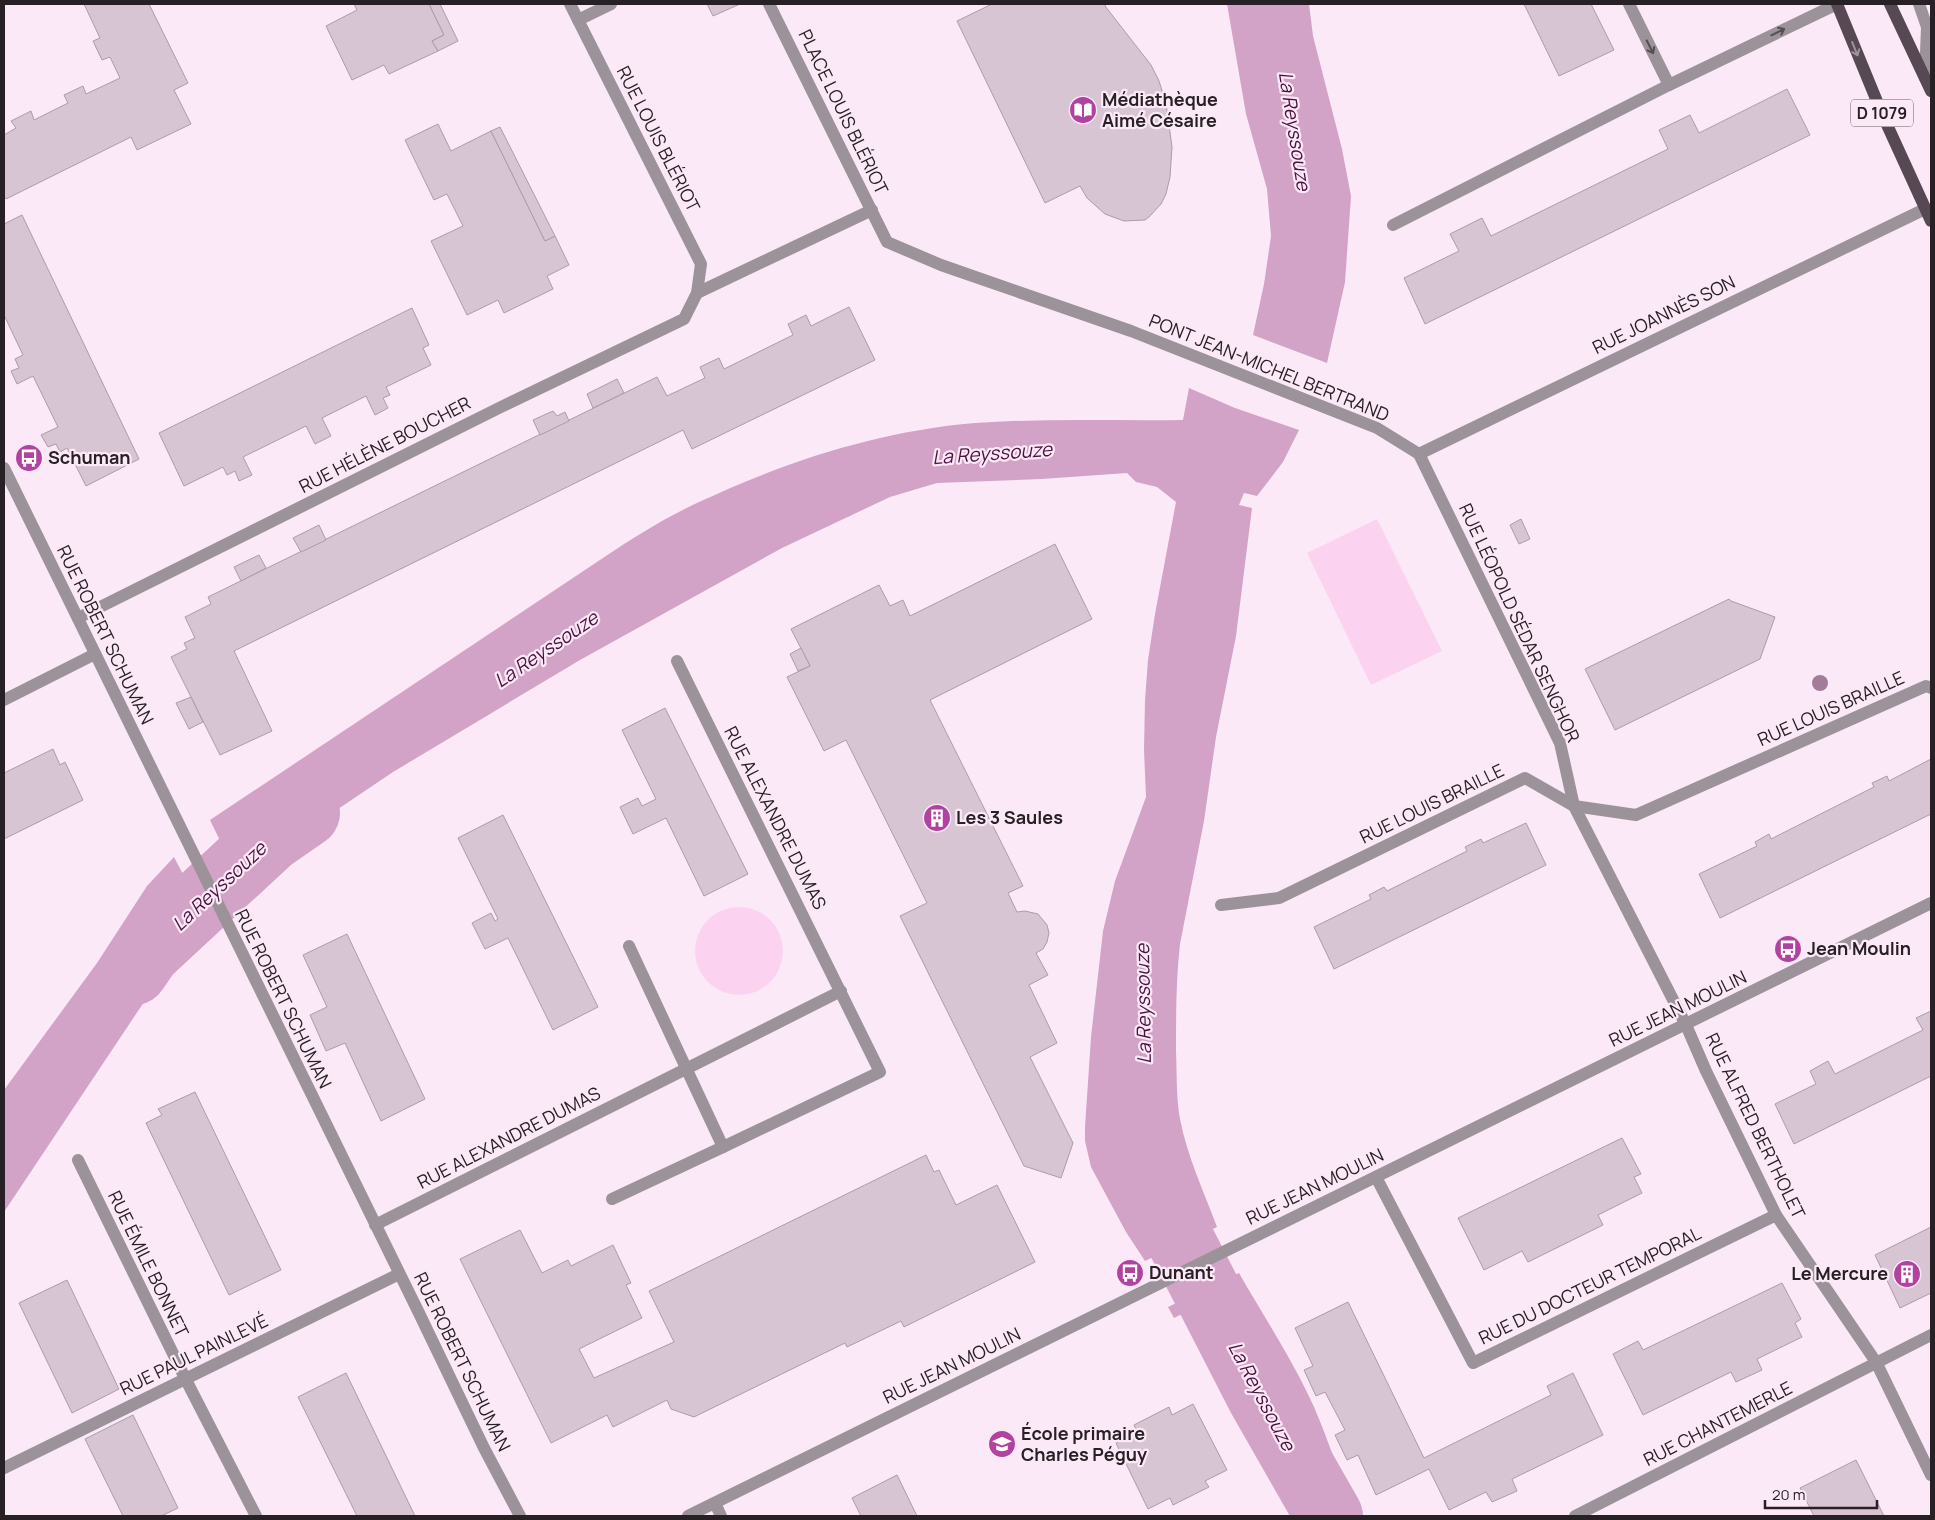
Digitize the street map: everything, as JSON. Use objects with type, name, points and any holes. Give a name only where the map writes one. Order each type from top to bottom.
[{"type":"main road","name":"D 1079","points":[[1837,4],[1883,116],[1931,221]]},
{"type":"main road","name":"D 1079","points":[[1890,4],[1931,91]]},
{"type":"street","name":"RUE LOUIS BLÉRIOT","points":[[570,4],[702,264],[697,294]]},
{"type":"street","points":[[578,20],[611,4]]},
{"type":"street","name":"PLACE LOUIS BLÉRIOT","points":[[769,4],[887,242]]},
{"type":"street","points":[[1629,4],[1669,85]]},
{"type":"street","points":[[1393,224],[1669,85],[1837,4]]},
{"type":"street","points":[[1919,4],[1927,27],[1924,78]]},
{"type":"street","name":"RUE JOANNÈS SON","points":[[1419,454],[1925,209]]},
{"type":"street","name":"PLACE LOUIS BLÉRIOT","points":[[697,294],[872,210]]},
{"type":"street","name":"PONT JEAN-MICHEL BERTRAND","points":[[887,242],[941,265],[1131,331],[1377,428],[1419,454]]},
{"type":"street","name":"RUE HÉLÈNE BOUCHER","points":[[78,618],[684,319],[697,294]]},
{"type":"street","name":"RUE LÉOPOLD SÉDAR SENGHOR","points":[[1419,454],[1560,743],[1574,806],[1686,1025]]},
{"type":"street","name":"RUE ROBERT SCHUMAN","points":[[4,468],[484,1448],[520,1516]]},
{"type":"street","points":[[4,700],[95,654]]},
{"type":"street","name":"RUE ALEXANDRE DUMAS","points":[[612,1199],[880,1072],[842,991],[676,661]]},
{"type":"street","name":"RUE LOUIS BRAILLE","points":[[1220,905],[1279,898],[1525,778],[1574,806],[1636,815],[1926,686],[1931,688]]},
{"type":"street","name":"RUE JEAN MOULIN","points":[[715,1503],[1931,903]]},
{"type":"street","points":[[629,946],[685,1069],[723,1146]]},
{"type":"street","name":"RUE ALEXANDRE DUMAS","points":[[375,1225],[842,991]]},
{"type":"street","name":"RUE ALFRED BERTHOLET","points":[[1686,1025],[1706,1071],[1776,1215],[1876,1362],[1931,1475]]},
{"type":"street","name":"RUE ÉMILE BONNET","points":[[78,1160],[185,1378],[256,1516]]},
{"type":"street","name":"RUE DU DOCTEUR TEMPORAL","points":[[1376,1177],[1473,1363],[1776,1215]]},
{"type":"street","name":"RUE PAUL PAINLEVÉ","points":[[4,1468],[399,1274]]},
{"type":"street","name":"RUE CHANTEMERLE","points":[[1575,1516],[1931,1335]]},
{"type":"street","points":[[688,1516],[715,1503],[721,1516]]},
{"type":"shaded area","points":[[1377,519],[1442,651],[1371,685],[1307,553]]},
{"type":"shaded area","points":[[730,907],[748,907],[764,914],[776,926],[783,942],[783,960],[776,976],[764,988],[748,995],[730,995],[714,988],[702,976],[695,960],[695,942],[702,926],[714,914]]},
{"type":"water","points":[[1227,4],[1309,4],[1313,36],[1342,149],[1351,196],[1345,282],[1327,363],[1253,335],[1264,284],[1271,236],[1267,189],[1246,114]]},
{"type":"water","points":[[1189,388],[1235,408],[1299,430],[1283,462],[1257,496],[1244,493],[1239,505],[1252,508],[1236,636],[1216,737],[1204,821],[1180,944],[1177,984],[1176,1051],[1180,1119],[1191,1160],[1217,1227],[1145,1261],[1126,1232],[1091,1167],[1085,1141],[1085,1127],[1091,1037],[1103,931],[1115,881],[1146,797],[1144,750],[1148,660],[1176,502],[1157,487],[1136,482],[1127,473],[1042,479],[937,483],[890,497],[782,548],[580,660],[393,772],[301,834],[241,884],[210,820],[624,544],[670,516],[728,489],[818,455],[880,438],[943,426],[1027,421],[1183,420]]},
{"type":"water","points":[[174,857],[207,920],[186,939],[4,1212],[4,1090],[97,963],[147,886]]},
{"type":"water","points":[[1239,1273],[1306,1390],[1347,1490],[1360,1516],[1298,1516],[1186,1312],[1174,1318],[1168,1307]]},
{"type":"building","points":[[84,4],[149,4],[188,83],[174,90],[191,124],[137,150],[131,137],[6,199],[4,195],[4,135],[16,128],[11,121],[31,111],[34,120],[68,103],[64,95],[83,86],[86,94],[120,78],[110,57],[102,60],[93,41],[100,38]]},
{"type":"building","points":[[354,4],[429,4],[444,35],[432,41],[438,51],[389,74],[384,65],[352,80],[326,26],[357,10]]},
{"type":"building","points":[[429,4],[440,4],[458,41],[438,51],[432,41],[444,35]]},
{"type":"building","points":[[707,4],[740,4],[713,16]]},
{"type":"building","name":"Médiathèque Aimé Césaire","points":[[992,4],[1106,4],[1105,6],[1151,65],[1159,81],[1166,103],[1172,147],[1170,177],[1166,194],[1161,204],[1145,220],[1124,221],[1105,214],[1087,198],[1080,186],[1045,203],[957,21]]},
{"type":"building","points":[[1524,4],[1591,4],[1614,50],[1559,76]]},
{"type":"building","points":[[1787,89],[1810,135],[1425,324],[1404,278],[1459,251],[1450,234],[1482,218],[1491,236],[1668,149],[1659,130],[1690,115],[1699,133]]},
{"type":"building","points":[[438,124],[451,151],[491,131],[545,241],[555,236],[569,265],[547,276],[553,289],[504,313],[498,300],[467,315],[431,241],[463,226],[447,194],[434,200],[405,140]]},
{"type":"building","points":[[500,127],[555,236],[545,241],[491,131]]},
{"type":"building","points":[[22,215],[139,459],[86,486],[67,448],[60,452],[56,444],[48,447],[41,435],[58,427],[33,376],[17,384],[11,371],[19,368],[15,359],[23,355],[4,315],[4,224]]},
{"type":"building","points":[[849,307],[875,360],[692,449],[683,430],[234,651],[272,731],[220,755],[171,657],[187,649],[184,643],[195,638],[185,617],[211,604],[208,597],[657,377],[667,396],[705,378],[700,367],[719,358],[724,369],[793,335],[788,324],[806,315],[811,326]]},
{"type":"building","points":[[412,308],[429,345],[423,348],[431,365],[386,387],[390,395],[383,398],[388,408],[375,415],[366,396],[322,418],[331,436],[315,444],[306,426],[243,457],[252,475],[239,481],[235,471],[227,475],[223,467],[184,486],[159,433]]},
{"type":"building","points":[[617,379],[624,393],[593,408],[587,394]]},
{"type":"building","points":[[553,411],[557,416],[565,412],[569,421],[540,435],[533,420]]},
{"type":"building","points":[[1521,519],[1530,539],[1519,544],[1510,525]]},
{"type":"building","points":[[319,525],[326,540],[301,552],[293,538]]},
{"type":"building","name":"Les 3 Saules","points":[[1055,544],[1092,619],[930,700],[1023,886],[1008,893],[1017,912],[1025,911],[1038,914],[1047,925],[1049,933],[1047,942],[1043,949],[1036,953],[1048,975],[1029,985],[1057,1043],[1030,1057],[1073,1143],[1061,1178],[1024,1166],[900,916],[927,903],[846,740],[824,751],[787,677],[810,666],[791,629],[879,585],[890,606],[903,600],[910,616]]},
{"type":"building","points":[[259,555],[266,568],[241,581],[234,567]]},
{"type":"building","points":[[1729,599],[1775,617],[1760,659],[1615,730],[1585,669]]},
{"type":"building","points":[[801,648],[810,666],[798,671],[790,654]]},
{"type":"building","points":[[191,697],[203,722],[189,729],[176,703]]},
{"type":"building","points":[[665,708],[748,874],[704,896],[666,818],[633,834],[620,807],[638,798],[642,806],[656,799],[622,730]]},
{"type":"building","points":[[53,749],[60,765],[65,762],[83,800],[4,839],[4,773]]},
{"type":"building","points":[[1931,759],[1931,814],[1720,918],[1699,874],[1757,846],[1755,842],[1769,834],[1771,839],[1874,787],[1872,783],[1887,776],[1889,781]]},
{"type":"building","points":[[503,815],[598,1007],[553,1030],[508,938],[485,949],[472,923],[491,913],[495,921],[498,919],[458,838]]},
{"type":"building","points":[[1526,823],[1546,865],[1334,969],[1314,927],[1371,899],[1369,895],[1384,887],[1387,891],[1467,851],[1465,847],[1481,839],[1483,843]]},
{"type":"building","points":[[347,934],[425,1099],[381,1121],[345,1043],[326,1051],[310,1015],[327,1007],[303,955]]},
{"type":"building","points":[[1931,1011],[1931,1076],[1794,1144],[1775,1104],[1816,1084],[1810,1071],[1828,1061],[1835,1074],[1923,1030],[1916,1018]]},
{"type":"building","points":[[195,1092],[281,1270],[229,1295],[146,1123],[162,1115],[158,1109]]},
{"type":"building","points":[[1622,1138],[1641,1174],[1634,1177],[1642,1193],[1598,1215],[1603,1225],[1528,1262],[1522,1251],[1484,1270],[1458,1218]]},
{"type":"building","points":[[926,1155],[934,1172],[939,1170],[956,1205],[997,1185],[1035,1262],[904,1327],[901,1321],[847,1347],[845,1343],[694,1417],[671,1409],[667,1400],[613,1427],[607,1415],[551,1443],[460,1259],[520,1230],[542,1273],[568,1260],[571,1266],[613,1245],[631,1283],[626,1285],[642,1318],[579,1349],[594,1378],[674,1342],[649,1291]]},
{"type":"building","name":"Le Mercure","points":[[1931,1227],[1931,1293],[1900,1308],[1875,1255]]},
{"type":"building","points":[[67,1280],[119,1389],[72,1413],[19,1303]]},
{"type":"building","points":[[1782,1283],[1801,1319],[1795,1323],[1802,1337],[1757,1359],[1762,1370],[1736,1382],[1731,1372],[1643,1415],[1613,1354],[1638,1341],[1643,1350]]},
{"type":"building","points":[[1348,1302],[1424,1458],[1551,1395],[1547,1386],[1573,1373],[1603,1435],[1512,1479],[1517,1491],[1492,1502],[1486,1492],[1449,1510],[1429,1469],[1376,1495],[1358,1455],[1347,1460],[1335,1435],[1345,1430],[1325,1392],[1316,1396],[1304,1370],[1313,1366],[1295,1328]]},
{"type":"building","points":[[346,1373],[415,1516],[357,1516],[298,1397]]},
{"type":"building","points":[[1193,1404],[1227,1470],[1205,1481],[1209,1487],[1173,1505],[1170,1498],[1148,1509],[1116,1443],[1137,1432],[1134,1425],[1169,1407],[1172,1415]]},
{"type":"building","points":[[133,1415],[178,1508],[161,1516],[123,1516],[85,1439]]},
{"type":"building","points":[[1856,1460],[1884,1516],[1814,1516],[1800,1488]]},
{"type":"building","points":[[897,1475],[917,1516],[861,1516],[852,1498]]},
{"type":"waterway","name":"La Reyssouze","points":[[134,971],[147,952],[270,838],[306,813]]},
{"type":"waterway","name":"La Reyssouze","points":[[1146,1160],[1146,1173],[1261,1397],[1329,1516]]},
{"type":"place","name":"Médiathèque Aimé Césaire","points":[[1083,110]]},
{"type":"place","name":"Schuman","points":[[29,458]]},
{"type":"place","name":"Les 3 Saules","points":[[937,818]]},
{"type":"place","name":"Jean Moulin","points":[[1788,949]]},
{"type":"place","name":"Dunant","points":[[1130,1273]]},
{"type":"place","name":"Le Mercure","points":[[1907,1274]]},
{"type":"place","name":"École primaire Charles Péguy","points":[[1002,1444]]}]
